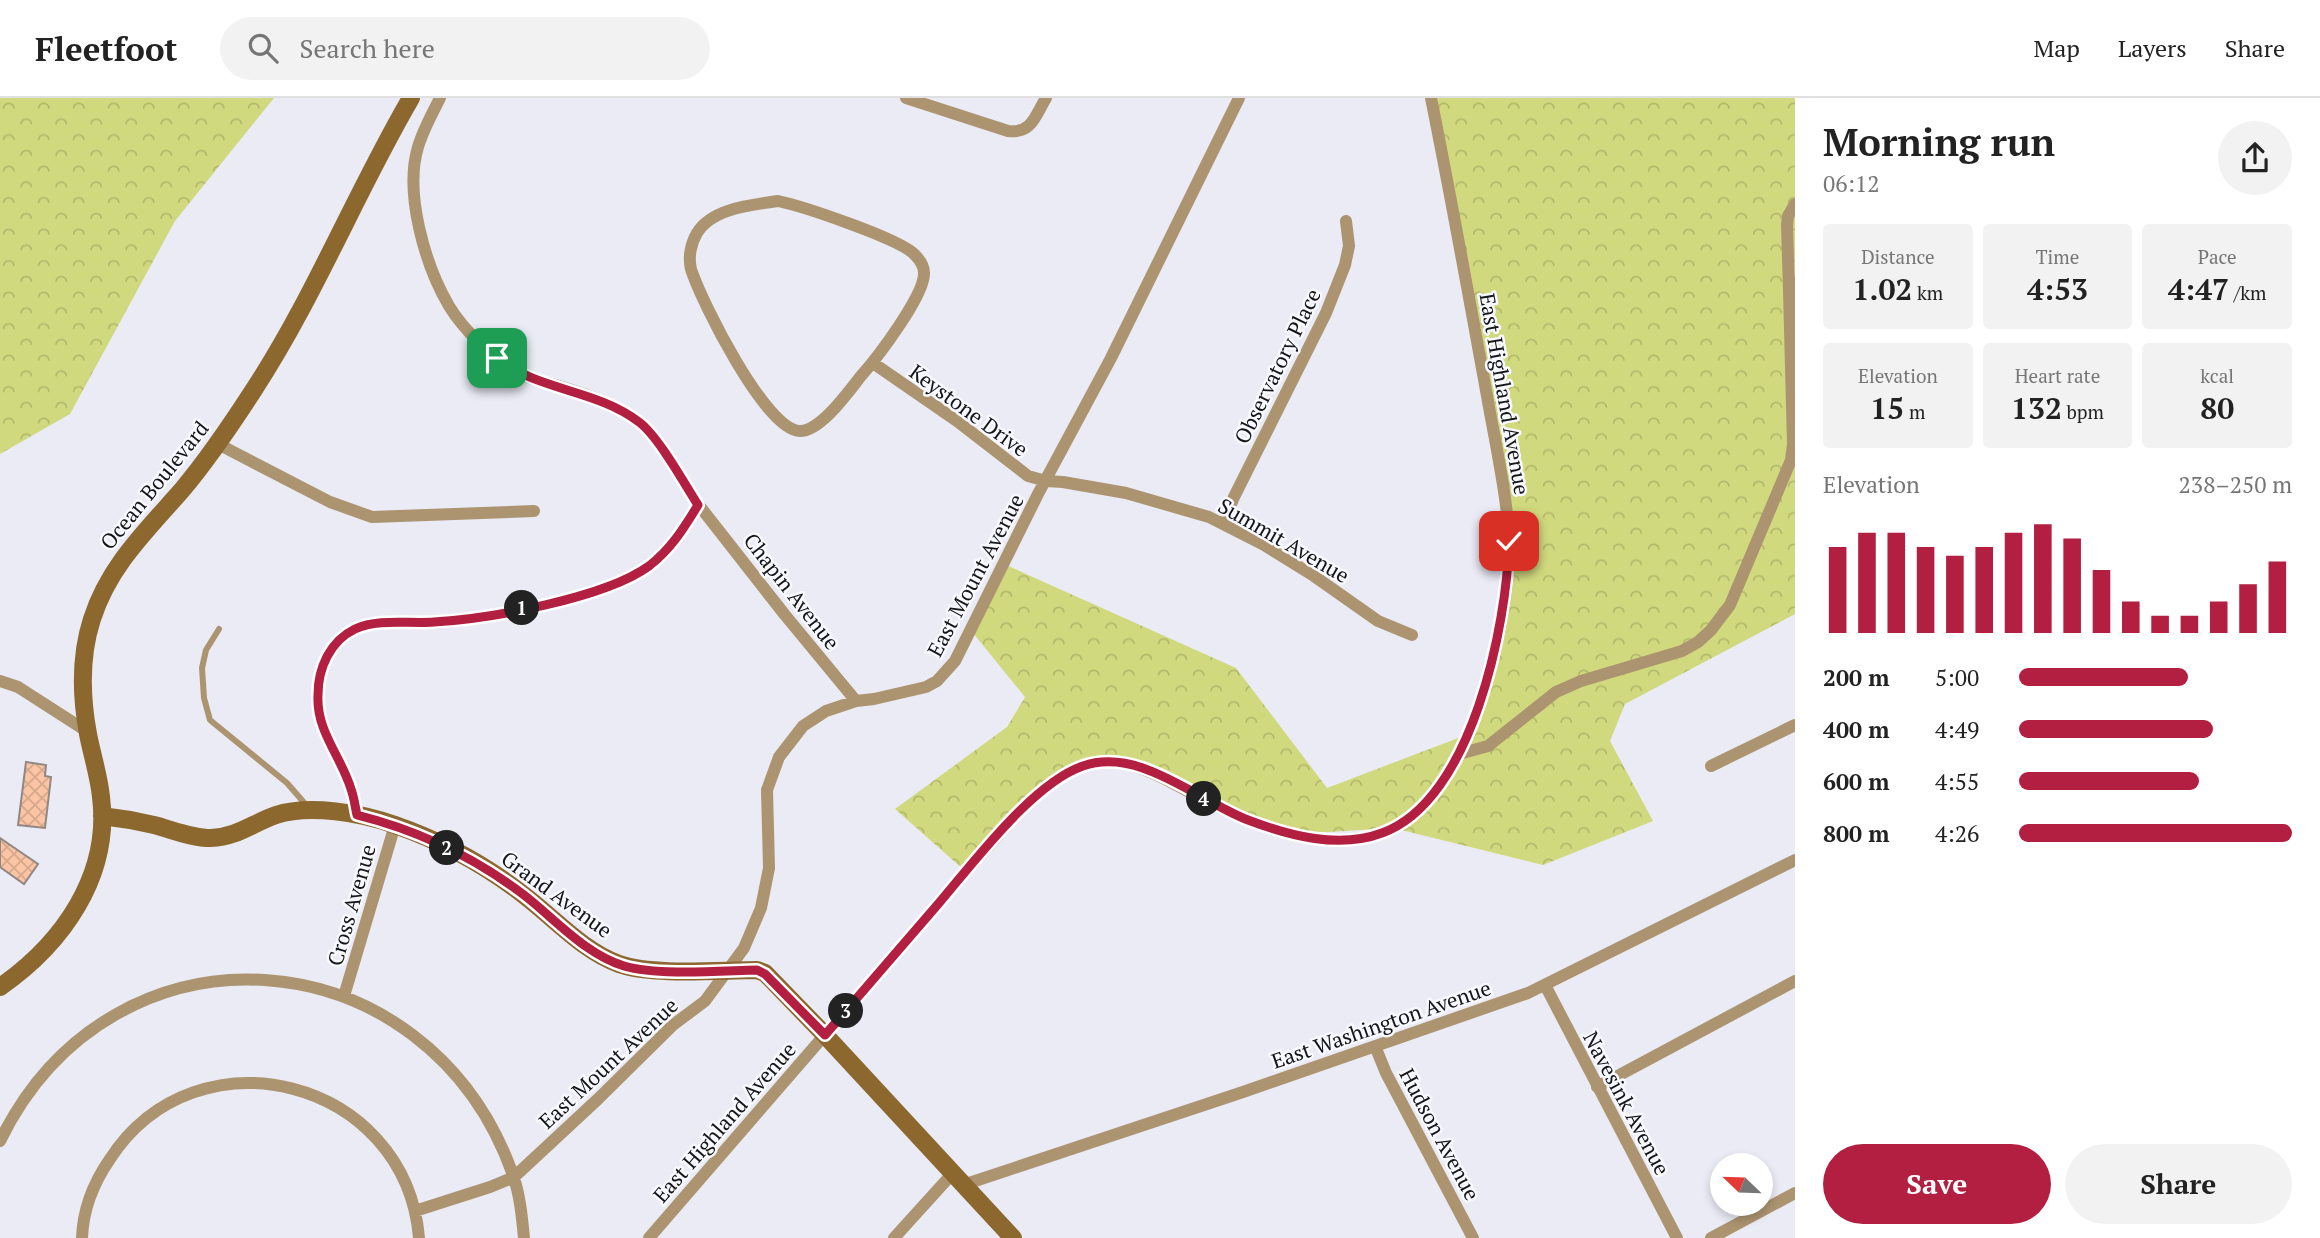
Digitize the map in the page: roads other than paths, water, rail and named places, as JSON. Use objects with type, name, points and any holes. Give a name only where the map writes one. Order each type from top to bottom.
[{"type":"street","name":"Ocean Boulevard","points":[[0,987],[41,955],[60,933],[75,911],[98,856],[101,796],[88,732],[83,668],[85,646],[99,600],[109,579],[134,543],[181,491],[218,444],[255,388],[284,340],[411,98]]},
{"type":"street","name":"Chapin Avenue","points":[[440,98],[418,148],[414,174],[415,200],[425,250],[439,288],[450,308],[497,358],[513,370],[594,398],[638,421],[650,434],[698,505],[718,526],[785,615],[856,701]]},
{"type":"street","points":[[906,98],[1019,132],[1025,131],[1031,124],[1046,98]]},
{"type":"street","name":"East Mount Avenue","points":[[415,1211],[490,1188],[514,1177],[665,1032],[705,1001],[715,989],[744,948],[761,908],[769,868],[767,800],[774,768],[786,747],[803,726],[826,711],[856,701],[926,687],[949,670],[1111,358],[1239,98]]},
{"type":"street","name":"East Highland Avenue","points":[[649,1238],[982,852],[1030,801],[1070,771],[1102,761],[1124,762],[1154,772],[1248,820],[1322,839],[1348,840],[1381,834],[1415,814],[1435,794],[1458,754],[1491,666],[1508,574],[1509,541],[1497,449],[1431,98]]},
{"type":"street","points":[[778,201],[883,237],[915,254],[924,270],[924,281],[873,363],[817,425],[808,430],[792,431],[779,422],[756,395],[721,333],[691,267],[691,247],[701,227],[709,220],[734,209],[778,201]]},
{"type":"street","points":[[1458,754],[1488,746],[1556,692],[1581,681],[1682,651],[1698,642],[1720,620],[1730,605],[1791,460],[1794,444],[1792,287],[1787,225],[1788,216],[1795,204]]},
{"type":"street","name":"Observatory Place","points":[[1223,524],[1326,313],[1349,247],[1346,221]]},
{"type":"street","name":"Keystone Drive","points":[[873,363],[957,421],[1028,476],[1046,481]]},
{"type":"street","points":[[218,444],[330,502],[372,517],[534,511]]},
{"type":"street","name":"Summit Avenue","points":[[1046,481],[1126,493],[1209,517],[1314,576],[1378,621],[1412,635]]},
{"type":"street","points":[[357,815],[351,788],[326,737],[318,711],[320,675],[327,656],[341,638],[354,629],[377,623],[432,623],[478,618],[561,600],[621,582],[648,566],[668,549],[698,505]]},
{"type":"street","points":[[0,681],[18,687],[88,732]]},
{"type":"street","points":[[1711,766],[1795,725]]},
{"type":"street","name":"Grand Avenue","points":[[102,816],[142,822],[209,838],[233,835],[291,810],[357,815],[395,825],[441,844],[485,869],[523,894],[584,944],[611,961],[646,970],[757,970],[765,974],[825,1035],[1013,1238]]},
{"type":"street","name":"Cross Avenue","points":[[344,996],[395,825]]},
{"type":"street","name":"East Washington Avenue","points":[[894,1238],[958,1180],[1485,1009],[1545,985],[1795,860]]},
{"type":"street","points":[[0,1141],[23,1100],[65,1049],[96,1026],[134,1004],[167,991],[205,982],[275,981],[315,988],[344,996],[379,1014],[411,1033],[439,1057],[478,1104],[491,1126],[514,1177],[524,1238]]},
{"type":"street","points":[[1597,1087],[1795,981]]},
{"type":"street","name":"Navesink Avenue","points":[[1545,985],[1677,1238]]},
{"type":"street","name":"Hudson Avenue","points":[[1376,1046],[1387,1073],[1473,1238]]},
{"type":"street","points":[[82,1238],[86,1210],[93,1189],[116,1150],[130,1133],[156,1111],[186,1095],[231,1083],[256,1082],[280,1085],[326,1100],[347,1112],[366,1128],[383,1146],[407,1188],[415,1211],[419,1238]]},
{"type":"street","points":[[1711,1238],[1795,1193]]},
{"type":"lane","points":[[219,629],[206,650],[202,668],[204,698],[210,720],[287,783],[310,811]]}]
